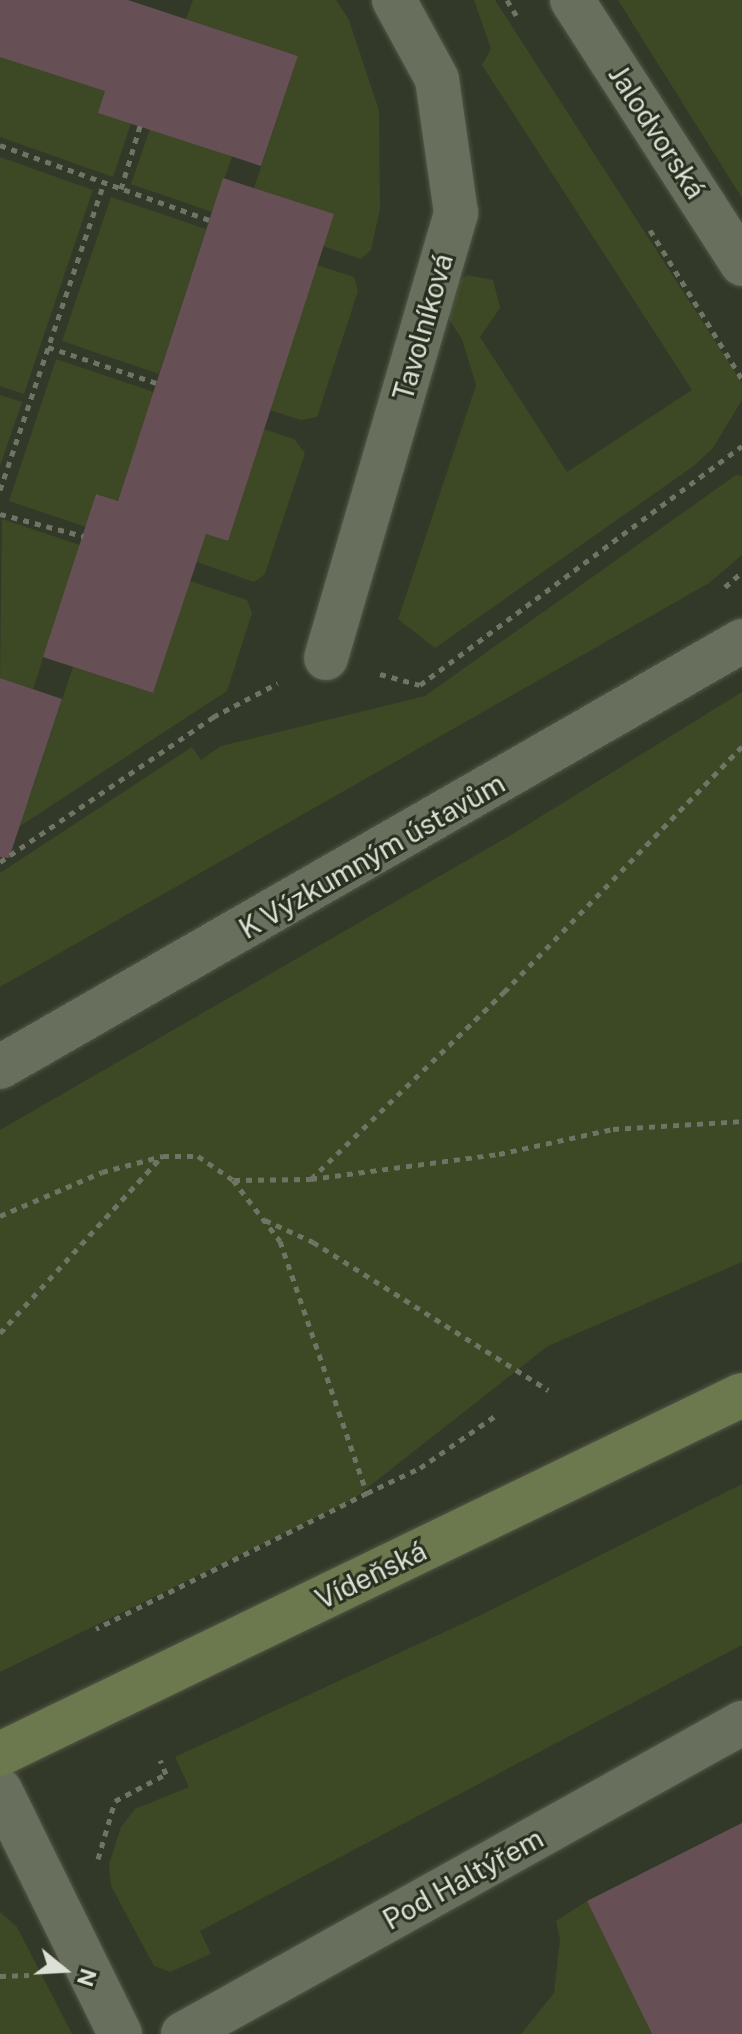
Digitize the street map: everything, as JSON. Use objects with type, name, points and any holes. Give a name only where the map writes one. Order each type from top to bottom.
[{"type":"main road","name":"Vídeňská","points":[[0,1754],[742,1395]]},
{"type":"street","name":"Tavolníková","points":[[326,658],[456,213],[437,79],[394,0]]},
{"type":"street","name":"Jalodvorská","points":[[572,0],[742,264]]},
{"type":"street","name":"K Výzkumným ústavům","points":[[0,1067],[742,641]]},
{"type":"street","name":"Pod Haltýřem","points":[[183,2034],[742,1723]]},
{"type":"street","points":[[0,1790],[120,2034]]},
{"type":"path","points":[[121,189],[140,126]]},
{"type":"path","points":[[0,145],[209,220]]},
{"type":"path","points":[[0,490],[104,183]]},
{"type":"path","points":[[48,347],[156,383]]},
{"type":"path","points":[[0,514],[83,536]]},
{"type":"path","points":[[715,596],[742,572]]},
{"type":"path","points":[[311,1179],[504,992],[742,746]]},
{"type":"path","points":[[233,1180],[311,1179],[499,1154],[613,1129],[742,1121]]},
{"type":"path","points":[[0,1333],[163,1156]]},
{"type":"path","points":[[0,1216],[102,1172],[163,1156],[198,1156],[233,1180],[280,1241],[367,1493]]},
{"type":"path","points":[[264,1219],[313,1242],[548,1390]]},
{"type":"path","points":[[96,1629],[420,1468],[498,1414]]},
{"type":"path","points":[[99,1873],[97,1850],[115,1801],[166,1774],[160,1760]]},
{"type":"green space","points":[[193,0],[336,0],[349,20],[379,110],[380,209],[371,250],[361,259],[323,246],[333,214],[254,188],[298,56],[186,19]]},
{"type":"green space","points":[[474,0],[495,0],[742,383],[742,400],[713,448],[695,465],[435,648],[398,619],[476,385],[462,339],[448,318],[449,289],[467,275],[493,280],[500,308],[480,337],[567,472],[692,390],[482,65],[491,49]]},
{"type":"green space","points":[[618,0],[742,0],[742,198]]},
{"type":"green space","points":[[0,52],[105,91],[131,123],[113,177],[0,137]]},
{"type":"green space","points":[[150,129],[236,146],[212,212],[131,184]]},
{"type":"green space","points":[[0,157],[93,190],[24,394],[0,386]]},
{"type":"green space","points":[[111,197],[206,229],[159,374],[62,341]]},
{"type":"green space","points":[[317,265],[354,277],[358,291],[317,417],[301,420],[270,410]]},
{"type":"green space","points":[[56,359],[154,392],[118,501],[97,494],[86,527],[9,501]]},
{"type":"green space","points":[[0,395],[22,402],[0,466]]},
{"type":"green space","points":[[264,429],[294,439],[305,453],[265,574],[254,582],[197,562],[206,534],[227,541]]},
{"type":"green space","points":[[736,475],[742,476],[742,555],[709,583],[0,987],[0,873],[192,747],[201,760],[221,746],[425,696]]},
{"type":"green space","points":[[2,519],[80,545],[33,689],[0,678]]},
{"type":"green space","points":[[190,581],[247,600],[252,613],[227,691],[0,839],[29,799],[73,667],[153,693]]},
{"type":"green space","points":[[742,692],[742,1262],[548,1346],[352,1500],[0,1672],[0,1130],[511,835]]},
{"type":"green space","points":[[742,1484],[742,1645],[200,1931],[211,1954],[170,1972],[154,1966],[111,1886],[109,1864],[121,1827],[135,1809],[189,1787],[175,1757],[481,1615]]},
{"type":"green space","points":[[587,1901],[652,2034],[521,2034],[554,1993],[560,1939],[556,1921]]},
{"type":"green space","points":[[0,1912],[17,1927],[72,2034],[0,2034]]},
{"type":"building","points":[[0,0],[128,0],[298,56],[261,166],[98,113],[105,91],[0,57]]},
{"type":"building","points":[[223,178],[334,214],[228,541],[206,534],[153,693],[43,657],[96,494],[118,501]]},
{"type":"building","points":[[0,678],[62,699],[9,858],[0,857]]},
{"type":"building","points":[[742,1823],[742,2034],[652,2034],[587,1901]]}]
